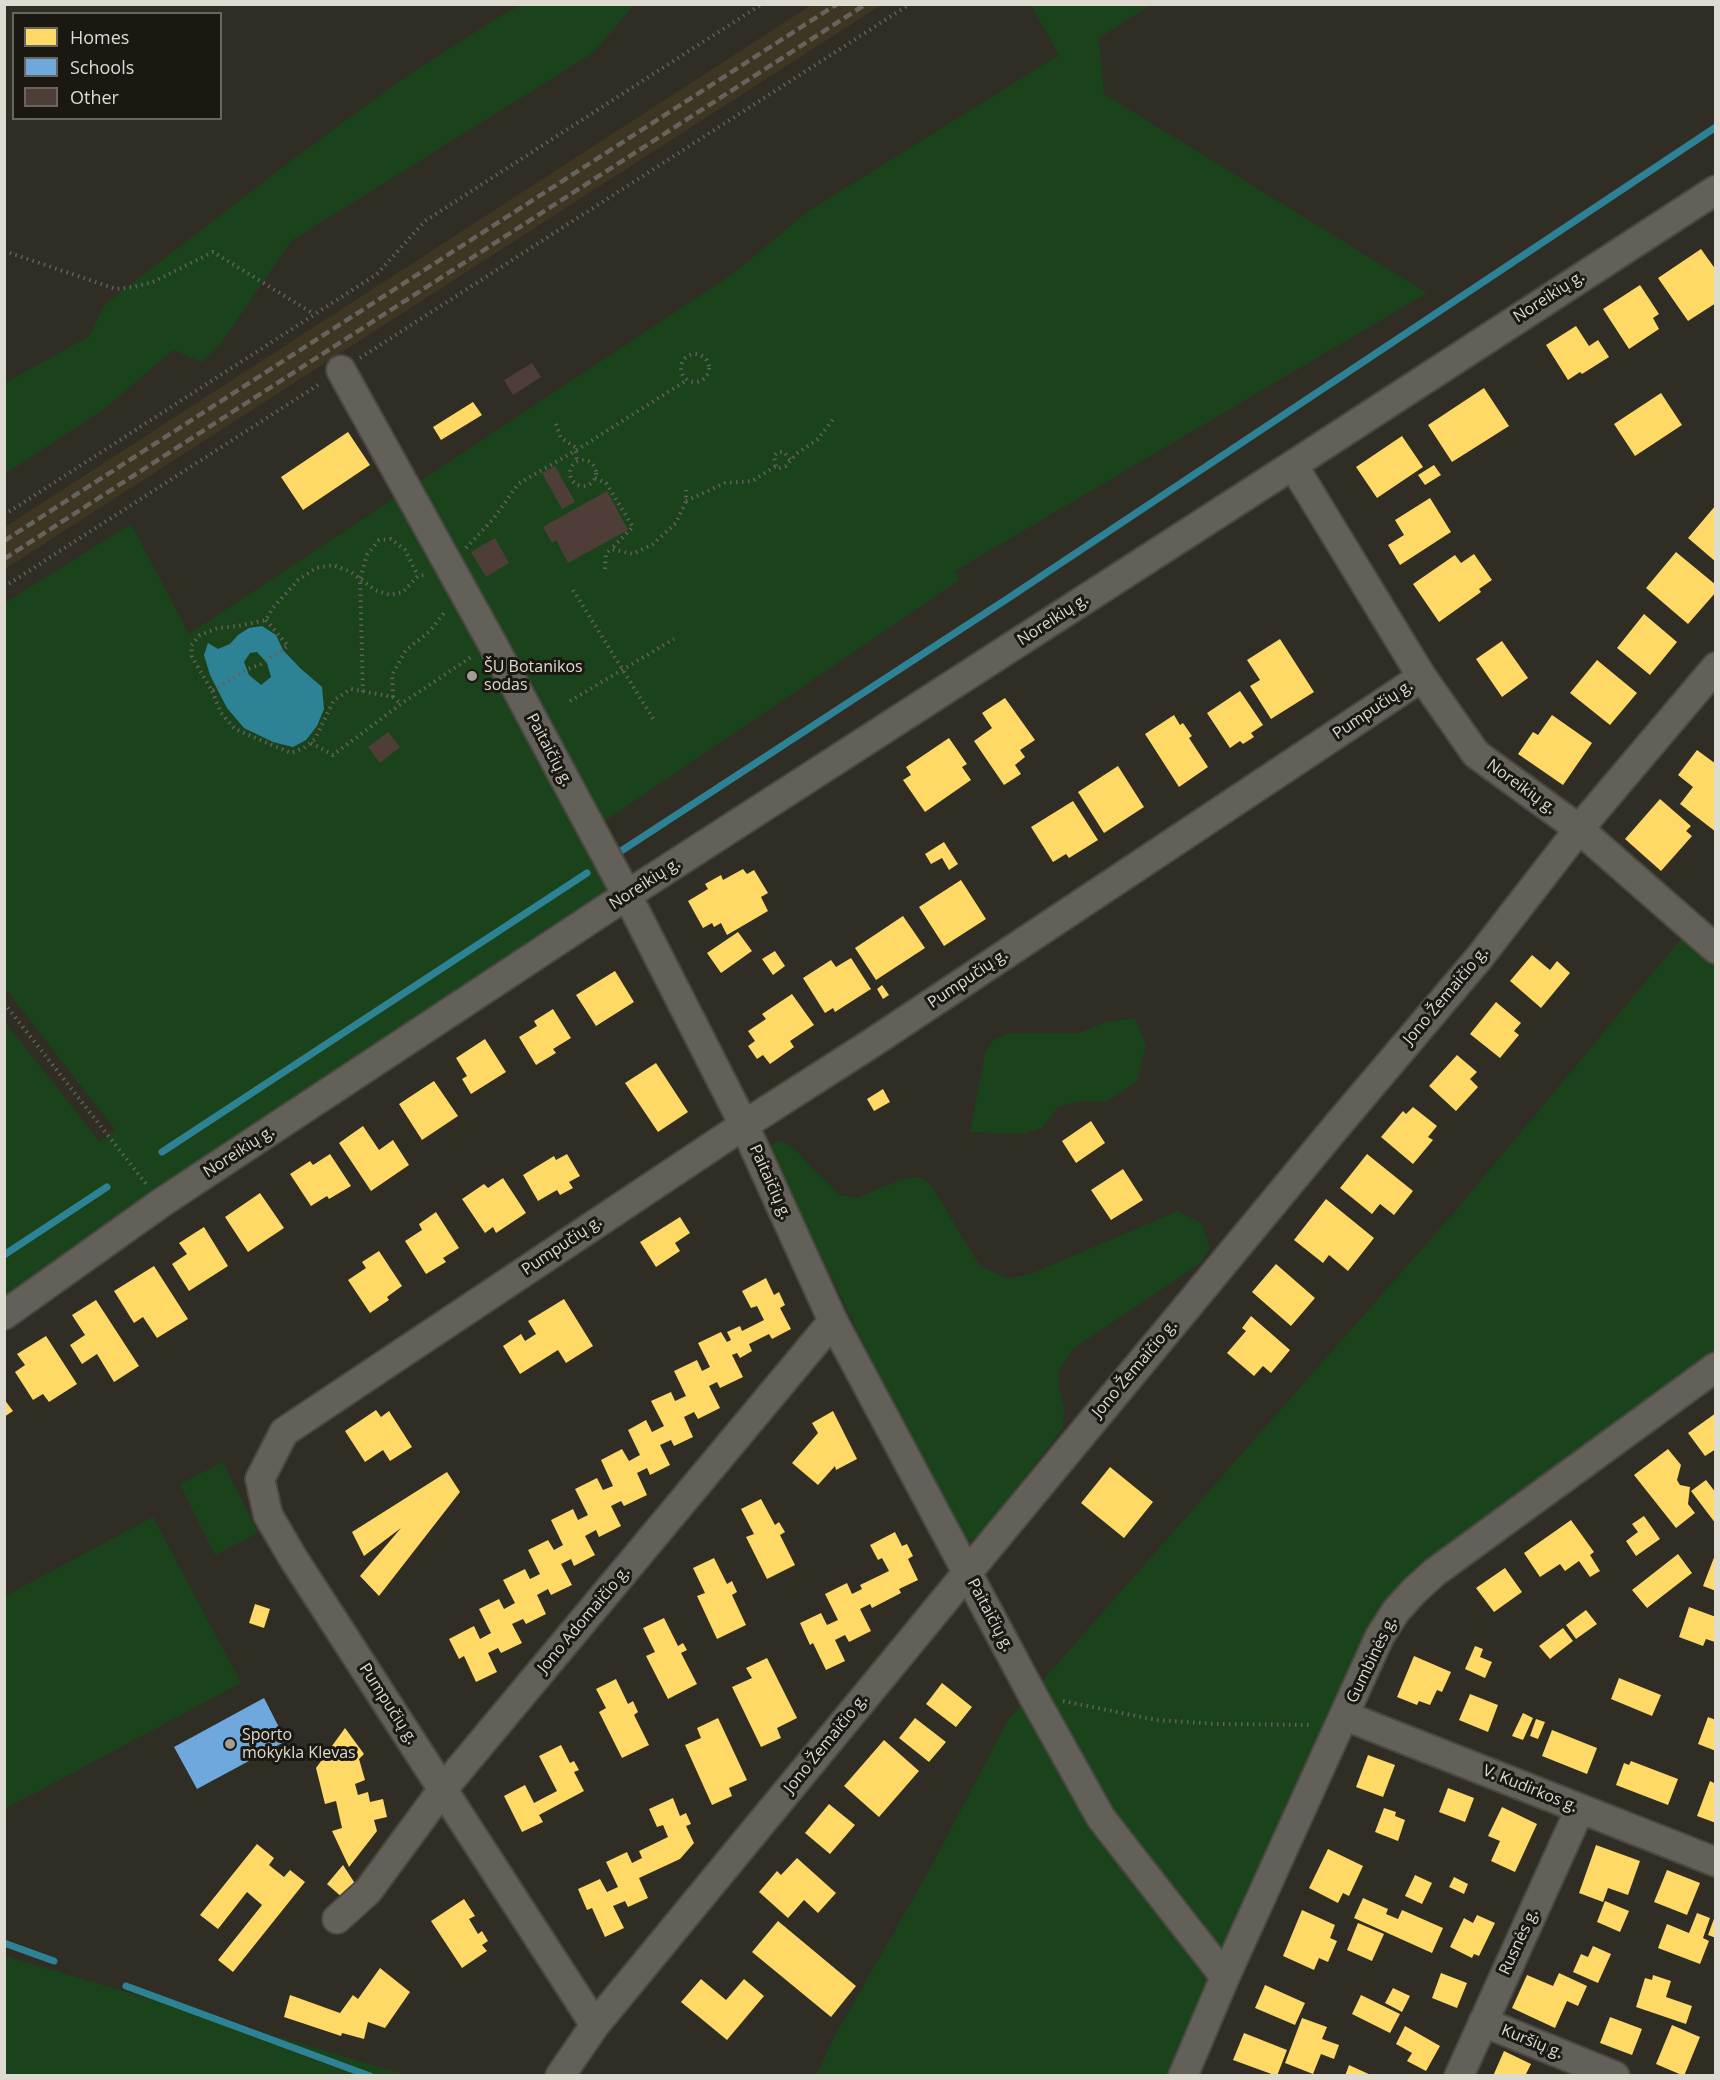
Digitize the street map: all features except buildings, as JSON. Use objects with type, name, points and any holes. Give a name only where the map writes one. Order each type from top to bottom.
[{"type":"street","name":"Noreikių g.","points":[[4,1315],[162,1203],[627,895],[1716,190]]},
{"type":"street","name":"Paitaičių g.","points":[[341,370],[442,572],[492,643],[627,895],[744,1125],[832,1321],[1033,1696],[1101,1818],[1225,1977]]},
{"type":"street","name":"Noreikių g.","points":[[1293,465],[1422,677],[1476,754],[1579,829],[1716,949]]},
{"type":"street","name":"Jono Žemaičio g.","points":[[560,2076],[596,2025],[1328,1136],[1479,958],[1579,829],[1716,667]]},
{"type":"street","name":"Pumpučių g.","points":[[596,2025],[293,1558],[268,1515],[260,1479],[284,1432],[1422,677]]},
{"type":"street","name":"Jono Adomaičio g.","points":[[337,1919],[368,1891],[443,1789],[832,1321]]},
{"type":"street","name":"Gumbinės g.","points":[[1183,2076],[1225,1977],[1380,1636],[1396,1611],[1414,1591],[1467,1549],[1716,1367]]},
{"type":"street","name":"V. Kudirkos g.","points":[[1345,1716],[1716,1862]]},
{"type":"street","name":"Rusnės g.","points":[[1459,2076],[1580,1809]]},
{"type":"street","name":"Kuršių g.","points":[[1483,2022],[1615,2076]]},
{"type":"path","points":[[4,515],[377,274],[425,221],[762,4]]},
{"type":"path","points":[[4,587],[910,4]]},
{"type":"path","points":[[4,251],[116,289],[153,282],[213,252],[315,314]]},
{"type":"path","points":[[400,704],[393,697],[351,689],[334,700],[315,739],[304,748],[291,753],[235,729],[221,713],[214,690],[192,657],[191,646],[200,635],[218,628],[266,620],[272,609],[298,580],[316,568],[333,565],[351,572],[375,590],[390,595],[403,592],[418,576],[442,572],[494,518],[518,484],[575,452],[687,380],[696,382],[705,378],[709,365],[704,357],[695,354],[687,357],[681,364],[681,373],[687,380]]},
{"type":"path","points":[[686,501],[726,483],[752,481],[776,466],[779,468],[786,466],[795,454],[818,440],[834,418]]},
{"type":"path","points":[[556,424],[561,438],[575,447],[577,461],[570,471],[575,483],[587,486],[595,478],[597,471],[593,464],[586,460],[577,461]]},
{"type":"path","points":[[776,466],[774,456],[778,452],[784,452],[790,460]]},
{"type":"path","points":[[595,478],[606,483],[633,527],[606,554],[605,569]]},
{"type":"path","points":[[611,549],[633,554],[653,544],[676,523],[686,501],[686,490]]},
{"type":"path","points":[[363,692],[360,579],[367,555],[378,540],[391,539],[405,550],[418,576]]},
{"type":"path","points":[[573,590],[654,720]]},
{"type":"path","points":[[393,697],[392,675],[406,650],[429,632],[444,613],[445,600]]},
{"type":"path","points":[[214,690],[288,646],[266,620]]},
{"type":"path","points":[[570,701],[674,639]]},
{"type":"path","points":[[311,743],[333,755],[400,704],[492,643]]},
{"type":"path","points":[[4,1003],[162,1203]]},
{"type":"path","points":[[1033,1696],[1105,1708],[1156,1720],[1216,1724],[1325,1725],[1345,1716]]},
{"type":"shaded area","points":[[813,4],[881,5],[5,569],[5,527]]},
{"type":"green space","points":[[522,5],[634,5],[593,53],[291,241],[222,342],[202,362],[173,350],[104,409],[5,474],[5,383],[90,336],[104,305],[296,157],[404,78],[502,15]]},
{"type":"green space","points":[[1031,5],[1150,5],[1099,38],[1104,94],[1427,293],[955,571],[960,580],[584,835],[613,891],[5,1304],[5,1022],[100,1142],[116,1131],[5,988],[5,603],[131,524],[189,634],[733,274],[807,212],[1059,55]]},
{"type":"green space","points":[[1691,927],[1715,949],[1715,1367],[1414,1591],[1183,2075],[816,2076],[832,2041],[931,1867],[1008,1720],[1457,1209]]},
{"type":"green space","points":[[1135,1018],[1146,1045],[1137,1081],[1107,1102],[1081,1101],[1058,1107],[1042,1128],[1024,1134],[970,1132],[985,1053],[993,1040],[1011,1033],[1079,1033],[1106,1022]]},
{"type":"green space","points":[[780,1141],[792,1146],[840,1195],[857,1198],[900,1180],[916,1177],[929,1182],[980,1266],[1008,1279],[1030,1274],[1178,1211],[1202,1224],[1210,1248],[1201,1263],[1074,1348],[1060,1368],[1058,1385],[1064,1408],[1063,1428],[979,1537],[966,1542],[959,1539],[772,1155],[771,1145]]},
{"type":"green space","points":[[223,1462],[258,1533],[215,1555],[180,1484]]},
{"type":"green space","points":[[153,1517],[241,1683],[5,1809],[5,1596]]},
{"type":"green space","points":[[5,1956],[406,2075],[5,2075]]},
{"type":"water","points":[[262,626],[276,635],[283,650],[322,687],[324,709],[317,726],[306,740],[293,747],[273,742],[244,728],[227,708],[210,675],[204,655],[208,643],[218,649],[230,644],[249,628]],"holes":[[[257,652],[267,663],[271,677],[261,685],[249,675],[244,662],[250,653]]]},
{"type":"waterway","points":[[618,853],[1007,599],[1716,127]]},
{"type":"waterway","points":[[162,1152],[587,873]]},
{"type":"waterway","points":[[4,1255],[107,1187]]},
{"type":"waterway","points":[[4,1943],[54,1961]]},
{"type":"waterway","points":[[126,1986],[370,2076]]},
{"type":"railway","points":[[4,541],[837,4]]},
{"type":"railway","points":[[4,559],[866,4]]},
{"type":"place","name":"ŠU Botanikos sodas","points":[[472,676]]},
{"type":"place","name":"Sporto mokykla Klevas","points":[[230,1744]]}]
